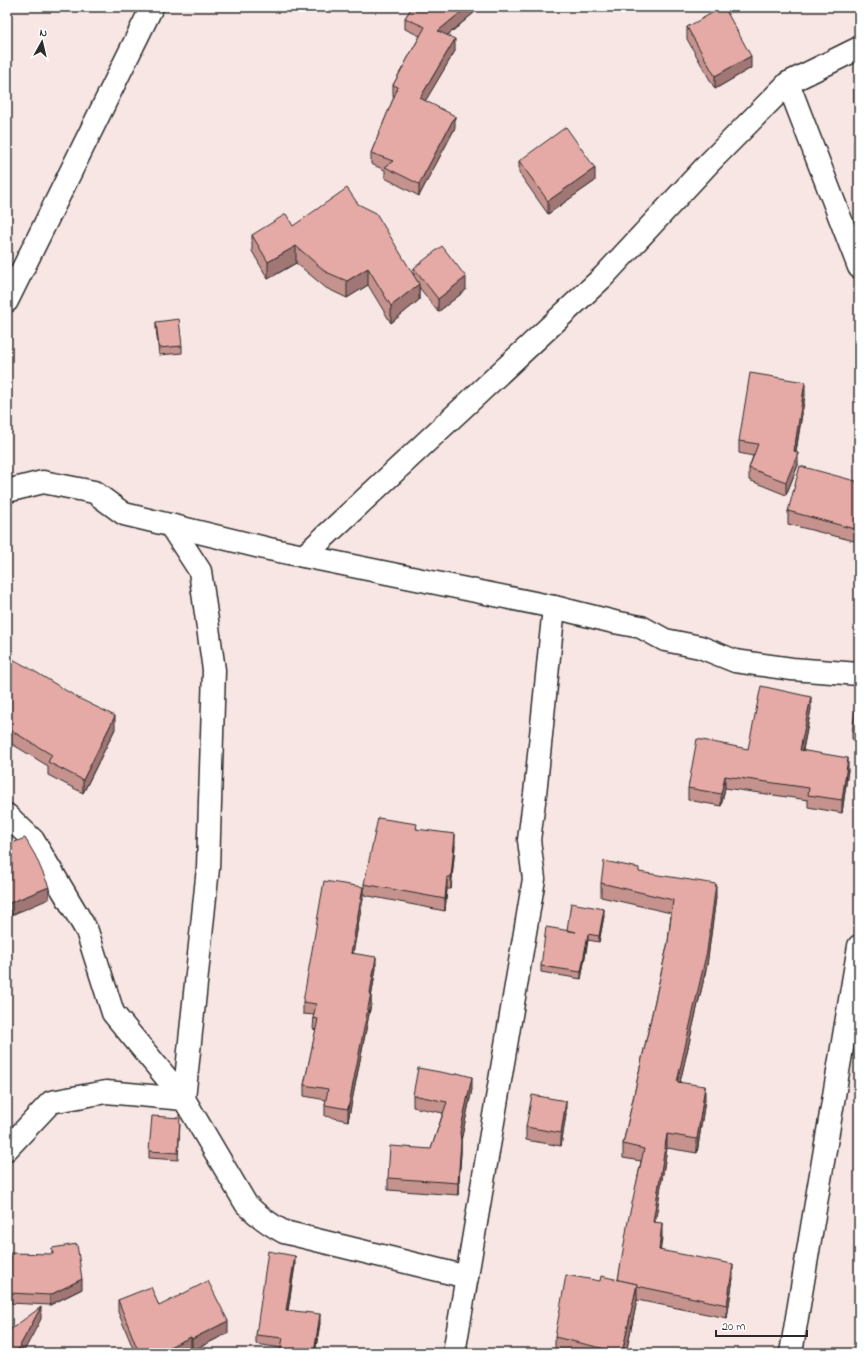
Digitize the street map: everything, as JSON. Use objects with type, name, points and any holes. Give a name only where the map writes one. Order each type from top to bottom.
[{"type":"street","points":[[7,302],[152,7]]},
{"type":"street","points":[[304,556],[603,277],[708,163],[788,82],[859,48]]},
{"type":"street","points":[[788,82],[859,267]]},
{"type":"street","points":[[7,491],[43,482],[94,492],[124,514],[269,549],[554,607],[641,627],[665,640],[700,647],[736,661],[792,669],[859,674]]},
{"type":"street","points":[[170,525],[200,571],[214,670],[208,868],[184,1099]]},
{"type":"street","points":[[454,1353],[534,879],[529,840],[536,794],[554,607]]},
{"type":"street","points":[[7,815],[33,840],[87,931],[113,1013],[184,1099],[246,1204],[271,1226],[284,1232],[467,1277]]},
{"type":"street","points":[[791,1353],[859,946]]},
{"type":"street","points":[[7,1149],[51,1102],[106,1092],[184,1099]]},
{"type":"building","points":[[412,7],[467,7],[438,31],[455,39],[420,98],[455,116],[419,184],[385,167],[393,161],[371,153],[398,87],[393,85],[425,27],[405,18]]},
{"type":"building","points":[[723,7],[751,56],[715,76],[687,27]]},
{"type":"building","points":[[859,65],[859,90],[854,90]]},
{"type":"building","points":[[858,118],[859,144],[854,144]]},
{"type":"building","points":[[566,127],[595,168],[548,201],[519,161]]},
{"type":"building","points":[[347,188],[358,204],[376,213],[419,284],[391,306],[368,268],[347,281],[326,272],[296,246],[268,262],[252,235],[286,214],[293,226]]},
{"type":"building","points":[[442,246],[466,277],[438,299],[414,268]]},
{"type":"building","points":[[179,319],[182,346],[159,348],[156,322]]},
{"type":"building","points":[[750,373],[805,382],[794,451],[798,453],[786,482],[749,468],[758,444],[739,441]]},
{"type":"building","points":[[800,466],[859,482],[858,530],[788,511]]},
{"type":"building","points":[[7,656],[80,699],[115,716],[83,780],[48,762],[52,755],[7,728]]},
{"type":"building","points":[[761,686],[811,697],[800,750],[848,758],[842,800],[808,795],[809,788],[725,776],[721,794],[688,788],[697,739],[748,749]]},
{"type":"building","points":[[856,702],[859,703],[859,733],[852,732]]},
{"type":"building","points":[[378,818],[417,824],[416,829],[455,834],[451,877],[447,877],[445,899],[364,884]]},
{"type":"building","points":[[25,838],[35,855],[49,887],[7,904],[7,845]]},
{"type":"building","points":[[604,861],[639,868],[639,872],[716,884],[707,951],[677,1082],[705,1086],[697,1139],[667,1134],[653,1222],[662,1223],[659,1250],[733,1264],[727,1305],[637,1286],[637,1284],[618,1280],[628,1221],[644,1149],[623,1144],[668,942],[673,900],[601,883]]},
{"type":"building","points":[[324,881],[363,887],[351,953],[376,957],[371,993],[348,1109],[325,1105],[328,1089],[304,1085],[318,1019],[313,1018],[316,1004],[303,1002]]},
{"type":"building","points":[[571,903],[604,909],[599,936],[588,934],[581,972],[541,966],[546,927],[576,932],[567,930]]},
{"type":"building","points":[[418,1068],[456,1075],[457,1073],[472,1077],[460,1132],[461,1141],[458,1183],[388,1178],[390,1146],[431,1149],[447,1102],[413,1095]]},
{"type":"building","points":[[532,1095],[566,1101],[561,1133],[526,1127]]},
{"type":"building","points":[[152,1116],[180,1118],[178,1153],[149,1151]]},
{"type":"building","points":[[77,1244],[82,1279],[50,1295],[9,1293],[10,1253],[53,1254],[52,1248]]},
{"type":"building","points":[[268,1251],[295,1256],[286,1310],[320,1314],[314,1353],[280,1353],[283,1338],[256,1335]]},
{"type":"building","points":[[566,1275],[600,1281],[601,1276],[637,1284],[622,1353],[555,1337]]},
{"type":"building","points":[[208,1281],[228,1321],[192,1339],[191,1337],[156,1353],[139,1353],[118,1300],[151,1287],[159,1306]]},
{"type":"building","points":[[41,1307],[16,1353],[7,1353],[7,1332]]}]
